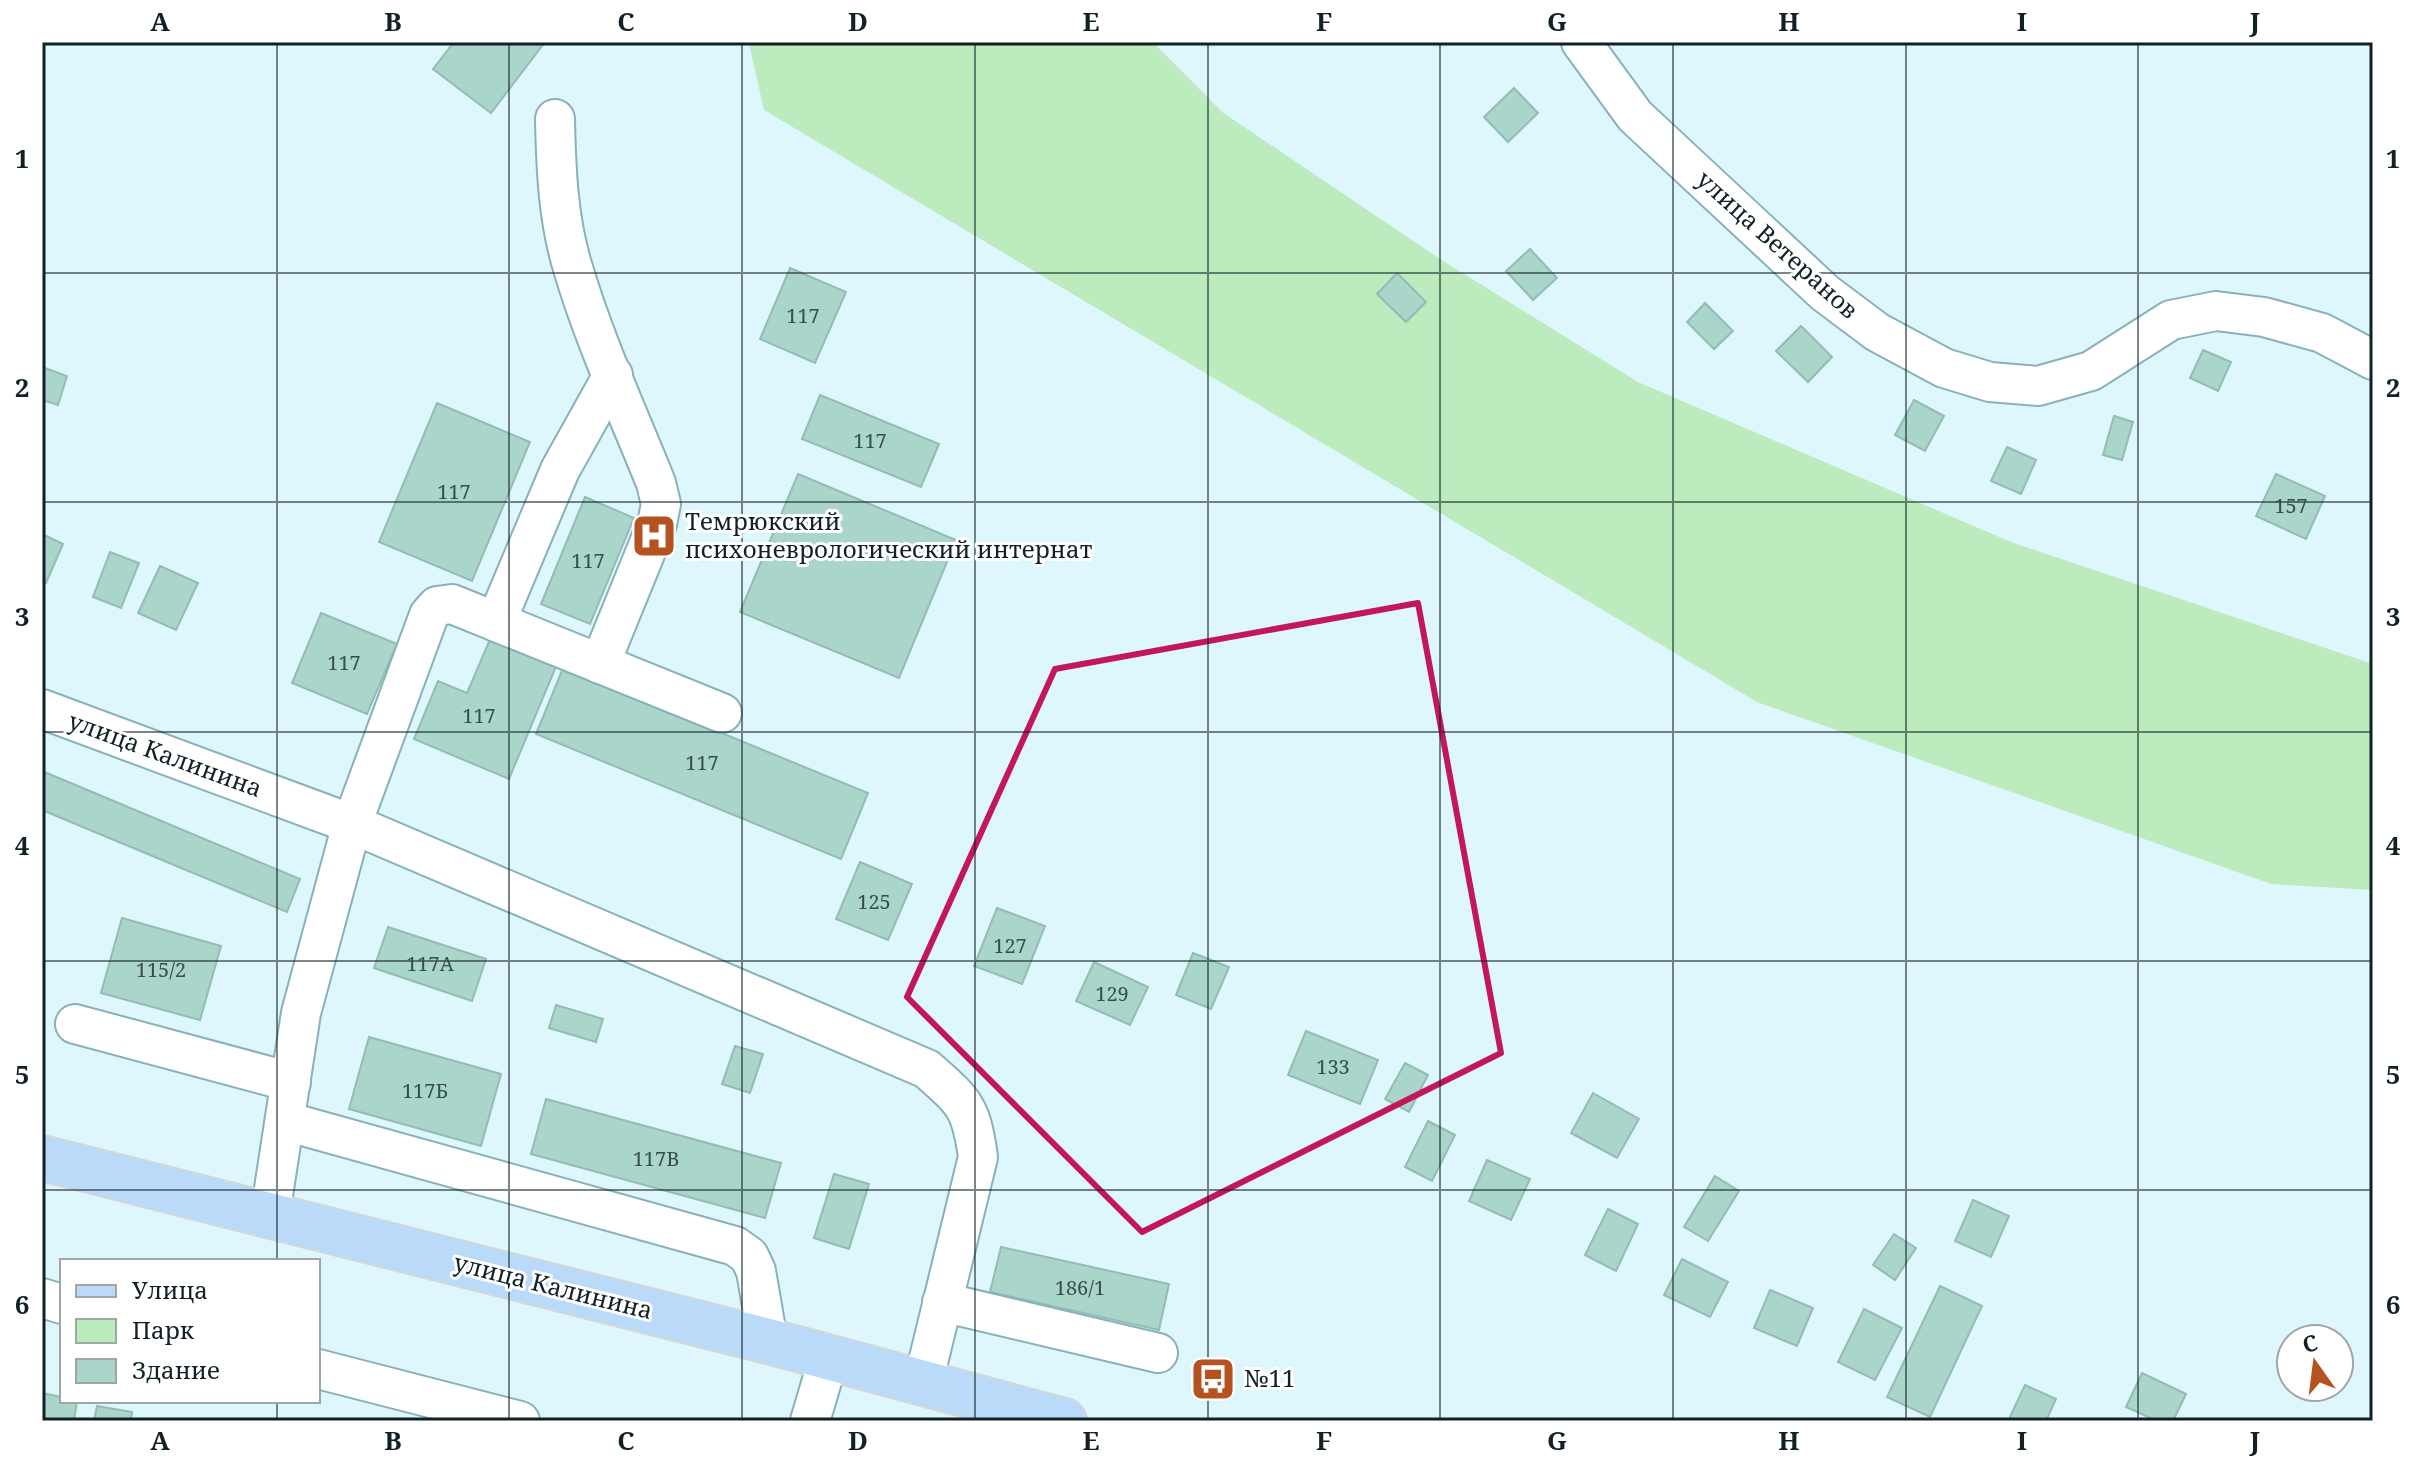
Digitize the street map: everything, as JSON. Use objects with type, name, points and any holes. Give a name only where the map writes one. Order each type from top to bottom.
[{"type":"main road","name":"улица Калинина","points":[[42,1158],[768,1341],[1064,1421]]},
{"type":"street","name":"улица Ветеранов","points":[[1581,42],[1635,116],[1825,293],[1877,332],[1944,368],[1990,382],[2038,386],[2091,371],[2171,320],[2216,311],[2264,317],[2322,333],[2373,360]]},
{"type":"street","points":[[555,119],[557,179],[571,263],[656,483],[661,504],[657,524],[600,664]]},
{"type":"street","points":[[496,622],[560,470],[613,375]]},
{"type":"street","points":[[270,1215],[301,1013],[352,824],[429,615],[437,606],[452,604],[722,713]]},
{"type":"street","name":"улица Калинина","points":[[42,709],[352,824],[927,1069],[961,1099],[973,1126],[978,1157],[942,1302]]},
{"type":"street","points":[[75,1024],[291,1082]]},
{"type":"street","points":[[285,1121],[735,1246],[749,1256],[756,1271],[768,1341]]},
{"type":"street","points":[[923,1383],[942,1302],[1158,1353]]},
{"type":"street","points":[[810,1421],[829,1357]]},
{"type":"street","points":[[320,1370],[520,1421]]},
{"type":"highlighted area","points":[[1418,603],[1501,1053],[1142,1232],[907,997],[1055,669]]},
{"type":"green space","points":[[751,42],[1153,42],[1222,112],[1440,259],[1638,382],[2011,542],[2373,664],[2373,890],[2271,884],[1757,702],[764,110]]},
{"type":"building","points":[[454,42],[545,42],[491,113],[433,69]]},
{"type":"building","points":[[1514,88],[1538,113],[1508,142],[1484,117]]},
{"type":"building","points":[[1530,249],[1557,278],[1533,300],[1506,271]]},
{"type":"building","points":[[790,268],[846,292],[815,363],[760,339]]},
{"type":"building","points":[[1397,273],[1426,302],[1406,322],[1377,294]]},
{"type":"building","points":[[1705,303],[1733,331],[1714,349],[1687,322]]},
{"type":"building","points":[[1801,326],[1832,357],[1808,382],[1776,351]]},
{"type":"building","points":[[2203,350],[2231,362],[2218,391],[2190,378]]},
{"type":"building","points":[[42,367],[67,376],[58,405],[42,400]]},
{"type":"building","points":[[820,395],[939,444],[921,487],[802,439]]},
{"type":"building","points":[[1914,400],[1944,416],[1925,451],[1895,435]]},
{"type":"building","points":[[437,403],[530,442],[472,581],[379,542]]},
{"type":"building","points":[[2114,416],[2133,422],[2122,460],[2103,455]]},
{"type":"building","points":[[2007,447],[2036,460],[2021,494],[1991,481]]},
{"type":"building","points":[[798,474],[956,540],[899,678],[740,612]]},
{"type":"building","points":[[2276,474],[2325,496],[2306,539],[2256,516]]},
{"type":"building","points":[[585,497],[634,518],[590,624],[541,604]]},
{"type":"building","points":[[42,534],[63,544],[46,583],[42,582]]},
{"type":"building","points":[[110,552],[139,563],[121,608],[93,597]]},
{"type":"building","points":[[160,566],[198,583],[176,630],[138,613]]},
{"type":"building","points":[[321,613],[397,644],[367,714],[292,683]]},
{"type":"building","points":[[491,637],[557,664],[509,779],[414,739],[438,681],[467,693]]},
{"type":"building","points":[[563,668],[868,793],[841,859],[536,734]]},
{"type":"building","points":[[42,771],[300,879],[287,912],[42,810]]},
{"type":"building","points":[[860,862],[912,884],[888,940],[836,919]]},
{"type":"building","points":[[997,908],[1045,926],[1022,984],[974,966]]},
{"type":"building","points":[[122,918],[221,946],[200,1020],[101,993]]},
{"type":"building","points":[[388,927],[486,959],[472,1001],[374,968]]},
{"type":"building","points":[[1193,953],[1229,967],[1211,1009],[1176,995]]},
{"type":"building","points":[[1094,962],[1148,987],[1130,1025],[1076,1001]]},
{"type":"building","points":[[556,1005],[603,1019],[596,1042],[549,1028]]},
{"type":"building","points":[[1306,1031],[1378,1060],[1360,1104],[1288,1075]]},
{"type":"building","points":[[369,1037],[501,1074],[481,1146],[349,1109]]},
{"type":"building","points":[[735,1046],[763,1054],[750,1093],[722,1084]]},
{"type":"building","points":[[1405,1063],[1428,1075],[1409,1112],[1385,1099]]},
{"type":"building","points":[[1593,1093],[1639,1119],[1617,1158],[1571,1133]]},
{"type":"building","points":[[546,1099],[781,1163],[765,1218],[531,1154]]},
{"type":"building","points":[[1428,1121],[1455,1135],[1432,1181],[1405,1167]]},
{"type":"building","points":[[1487,1160],[1530,1179],[1511,1220],[1469,1201]]},
{"type":"building","points":[[834,1174],[869,1184],[849,1249],[814,1238]]},
{"type":"building","points":[[1715,1176],[1739,1191],[1708,1241],[1684,1227]]},
{"type":"building","points":[[1973,1200],[2009,1216],[1991,1257],[1955,1241]]},
{"type":"building","points":[[1608,1209],[1638,1224],[1616,1271],[1585,1255]]},
{"type":"building","points":[[1894,1234],[1916,1248],[1895,1280],[1873,1265]]},
{"type":"building","points":[[1001,1247],[1169,1284],[1159,1330],[990,1292]]},
{"type":"building","points":[[1682,1259],[1728,1282],[1710,1317],[1664,1295]]},
{"type":"building","points":[[1940,1286],[1982,1306],[1930,1417],[1887,1397]]},
{"type":"building","points":[[1770,1290],[1813,1308],[1797,1346],[1754,1328]]},
{"type":"building","points":[[1864,1309],[1902,1328],[1875,1380],[1838,1362]]},
{"type":"building","points":[[2142,1373],[2186,1394],[2173,1421],[2157,1421],[2126,1407]]},
{"type":"building","points":[[2025,1385],[2056,1399],[2046,1421],[2008,1421]]},
{"type":"building","points":[[42,1393],[60,1397],[60,1403],[77,1403],[74,1421],[42,1421]]},
{"type":"building","points":[[97,1406],[132,1412],[131,1421],[94,1421]]},
{"type":"place","name":"Темрюкский психоневрологический интернат","points":[[654,536]]},
{"type":"place","name":"№11","points":[[1213,1379]]}]
